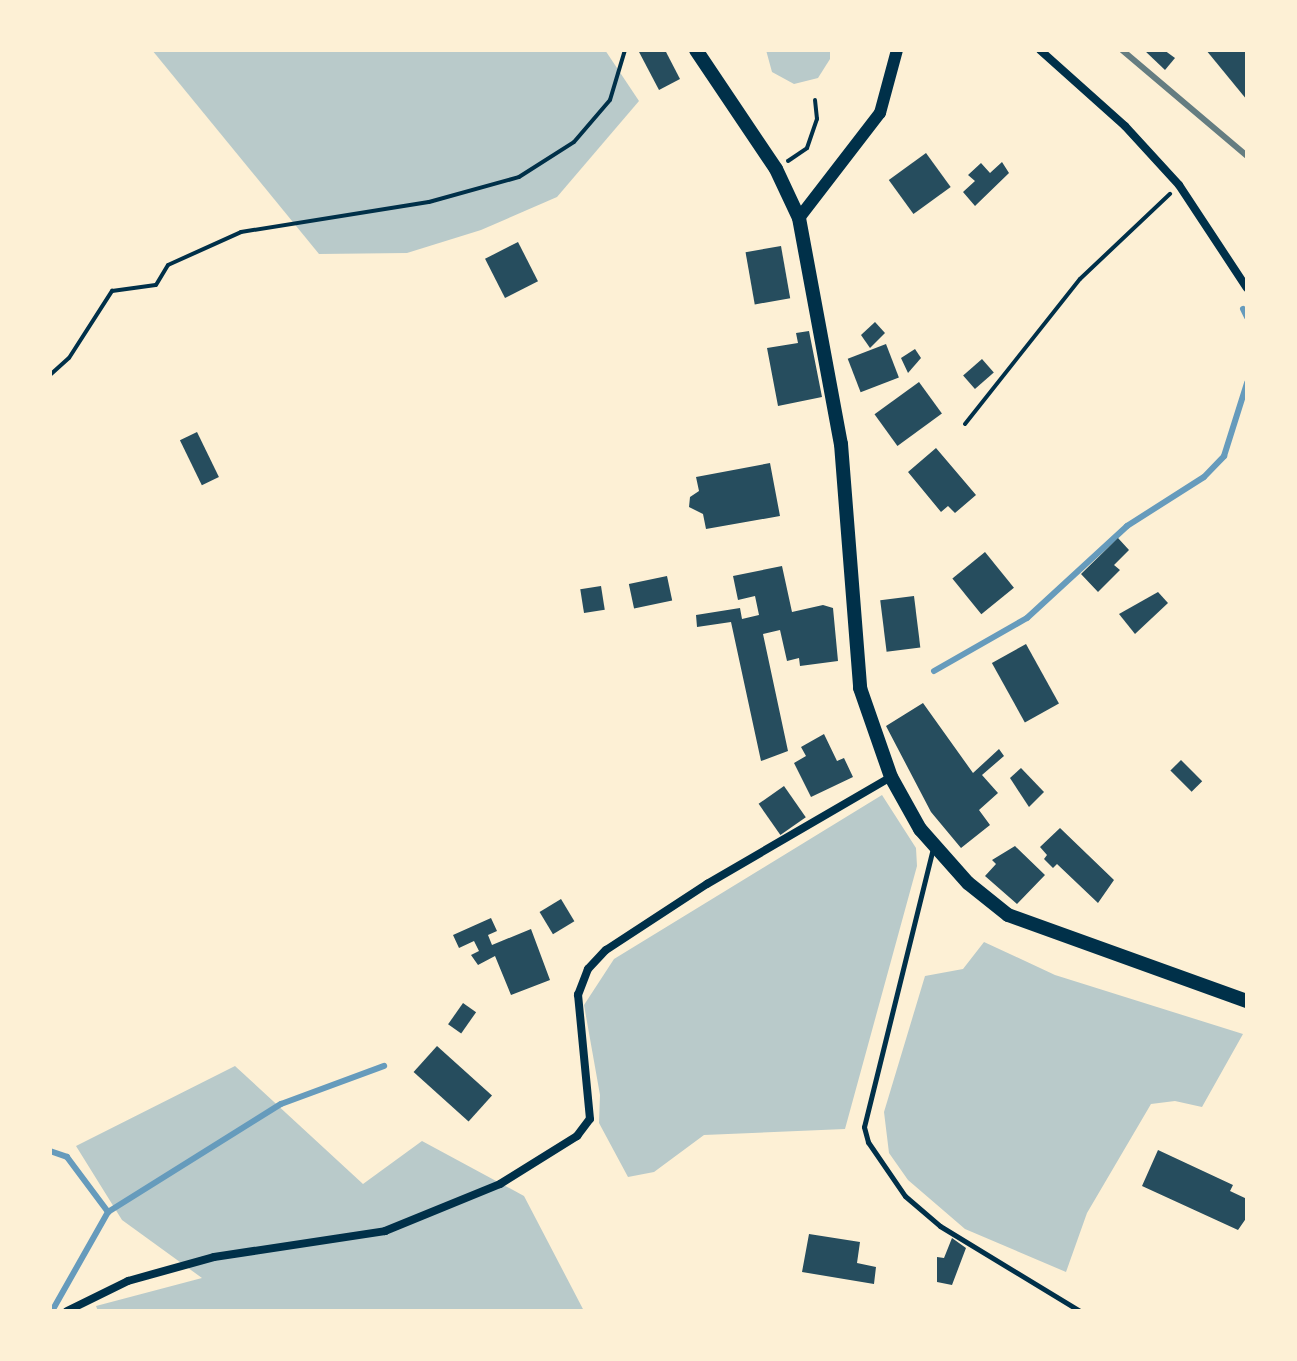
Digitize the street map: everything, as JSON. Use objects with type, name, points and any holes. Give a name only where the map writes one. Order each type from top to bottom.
[{"type":"main road","points":[[696,50],[776,169],[799,218],[841,444],[860,688],[891,777],[933,847],[1008,915],[1247,1001]]},
{"type":"street","points":[[799,218],[880,113],[897,50]]},
{"type":"street","points":[[1040,50],[1125,126],[1179,185],[1247,288]]},
{"type":"street","points":[[67,1311],[128,1281],[214,1257],[385,1231],[500,1184],[577,1136],[590,1119],[578,995],[588,969],[606,950],[707,884],[891,777]]},
{"type":"lane","points":[[933,847],[864,1127],[868,1142],[905,1196],[940,1226],[1080,1311]]},
{"type":"path","points":[[50,375],[69,358],[112,291],[156,285],[168,265],[241,232],[429,202],[519,177],[574,142],[610,100],[625,50]]},
{"type":"path","points":[[776,169],[807,148],[817,119],[815,100]]},
{"type":"path","points":[[965,424],[1080,279],[1179,185]]},
{"type":"shaded area","points":[[152,50],[605,50],[639,101],[557,197],[481,230],[407,253],[319,254]]},
{"type":"shaded area","points":[[766,50],[830,50],[830,59],[818,78],[794,84],[772,72]]},
{"type":"shaded area","points":[[882,795],[916,848],[917,866],[845,1129],[704,1135],[654,1172],[628,1177],[599,1123],[600,1095],[584,1005],[614,959]]},
{"type":"shaded area","points":[[984,942],[1055,975],[1243,1034],[1202,1107],[1175,1101],[1151,1104],[1087,1213],[1066,1272],[965,1229],[908,1180],[889,1153],[884,1112],[925,976],[963,969]]},
{"type":"shaded area","points":[[235,1066],[363,1184],[422,1141],[524,1196],[584,1311],[98,1311],[96,1306],[202,1278],[122,1220],[76,1146]]},
{"type":"building","points":[[638,50],[665,50],[680,79],[659,90]]},
{"type":"building","points":[[1144,50],[1164,50],[1175,58],[1165,70]]},
{"type":"building","points":[[1206,50],[1247,50],[1247,100]]},
{"type":"building","points":[[926,153],[951,187],[913,214],[889,180]]},
{"type":"building","points":[[1002,162],[1009,173],[975,206],[963,192],[975,181],[968,175],[981,163],[990,173]]},
{"type":"building","points":[[518,242],[538,281],[505,298],[485,259]]},
{"type":"building","points":[[781,246],[790,298],[755,304],[746,252]]},
{"type":"building","points":[[875,322],[885,333],[870,348],[861,335]]},
{"type":"building","points":[[809,331],[822,397],[778,406],[767,348],[798,343],[796,333]]},
{"type":"building","points":[[886,344],[899,378],[861,392],[848,359]]},
{"type":"building","points":[[915,349],[921,358],[908,373],[901,358]]},
{"type":"building","points":[[982,359],[994,373],[975,389],[963,375]]},
{"type":"building","points":[[919,382],[942,414],[897,446],[875,414]]},
{"type":"building","points":[[197,432],[219,477],[202,485],[180,440]]},
{"type":"building","points":[[936,448],[976,495],[955,513],[948,506],[941,512],[908,472]]},
{"type":"building","points":[[770,463],[780,516],[706,529],[703,514],[689,507],[690,497],[699,491],[696,477]]},
{"type":"building","points":[[1118,538],[1129,550],[1114,565],[1120,570],[1098,592],[1081,574]]},
{"type":"building","points":[[985,552],[1014,588],[981,614],[952,578]]},
{"type":"building","points":[[782,566],[792,612],[823,605],[833,608],[838,661],[800,666],[799,658],[787,661],[780,630],[763,634],[788,751],[761,761],[731,622],[697,627],[696,615],[740,608],[742,619],[759,615],[755,596],[738,600],[733,576]]},
{"type":"building","points":[[667,576],[672,600],[634,609],[629,584]]},
{"type":"building","points":[[601,586],[605,610],[584,613],[580,589]]},
{"type":"building","points":[[1158,592],[1168,603],[1135,634],[1119,614]]},
{"type":"building","points":[[914,596],[920,648],[887,652],[880,600]]},
{"type":"building","points":[[1026,644],[1059,703],[1025,722],[992,663]]},
{"type":"building","points":[[923,703],[973,773],[999,749],[1004,756],[982,775],[998,793],[979,810],[990,825],[961,848],[931,812],[886,726]]},
{"type":"building","points":[[824,734],[837,761],[844,758],[853,777],[811,797],[794,763],[806,756],[801,747]]},
{"type":"building","points":[[1181,760],[1202,781],[1192,792],[1170,771]]},
{"type":"building","points":[[1021,768],[1044,792],[1029,807],[1010,778]]},
{"type":"building","points":[[784,786],[806,817],[780,835],[759,804]]},
{"type":"building","points":[[1060,828],[1114,880],[1098,903],[1057,864],[1053,868],[1044,859],[1047,855],[1040,847]]},
{"type":"building","points":[[1015,846],[1045,875],[1017,904],[985,876],[996,864],[992,860]]},
{"type":"building","points":[[561,899],[574,921],[553,934],[540,912]]},
{"type":"building","points":[[491,918],[497,931],[488,935],[492,945],[531,929],[550,980],[511,995],[495,956],[478,965],[471,955],[479,951],[474,941],[459,948],[453,935]]},
{"type":"building","points":[[463,1003],[476,1012],[461,1033],[448,1024]]},
{"type":"building","points":[[437,1046],[492,1096],[469,1122],[414,1072]]},
{"type":"building","points":[[1158,1150],[1233,1185],[1230,1191],[1247,1199],[1247,1217],[1238,1230],[1142,1186]]},
{"type":"building","points":[[809,1234],[860,1242],[857,1263],[876,1267],[874,1284],[802,1272]]},
{"type":"building","points":[[952,1238],[966,1248],[952,1285],[937,1282],[937,1257],[944,1258]]},
{"type":"waterway","points":[[1243,309],[1247,317]]},
{"type":"waterway","points":[[934,671],[1027,618],[1127,526],[1204,477],[1224,456],[1247,383]]},
{"type":"waterway","points":[[52,1311],[108,1212],[281,1104],[384,1066]]},
{"type":"waterway","points":[[50,1151],[67,1157],[108,1212]]},
{"type":"railway","points":[[1122,50],[1247,156]]}]
